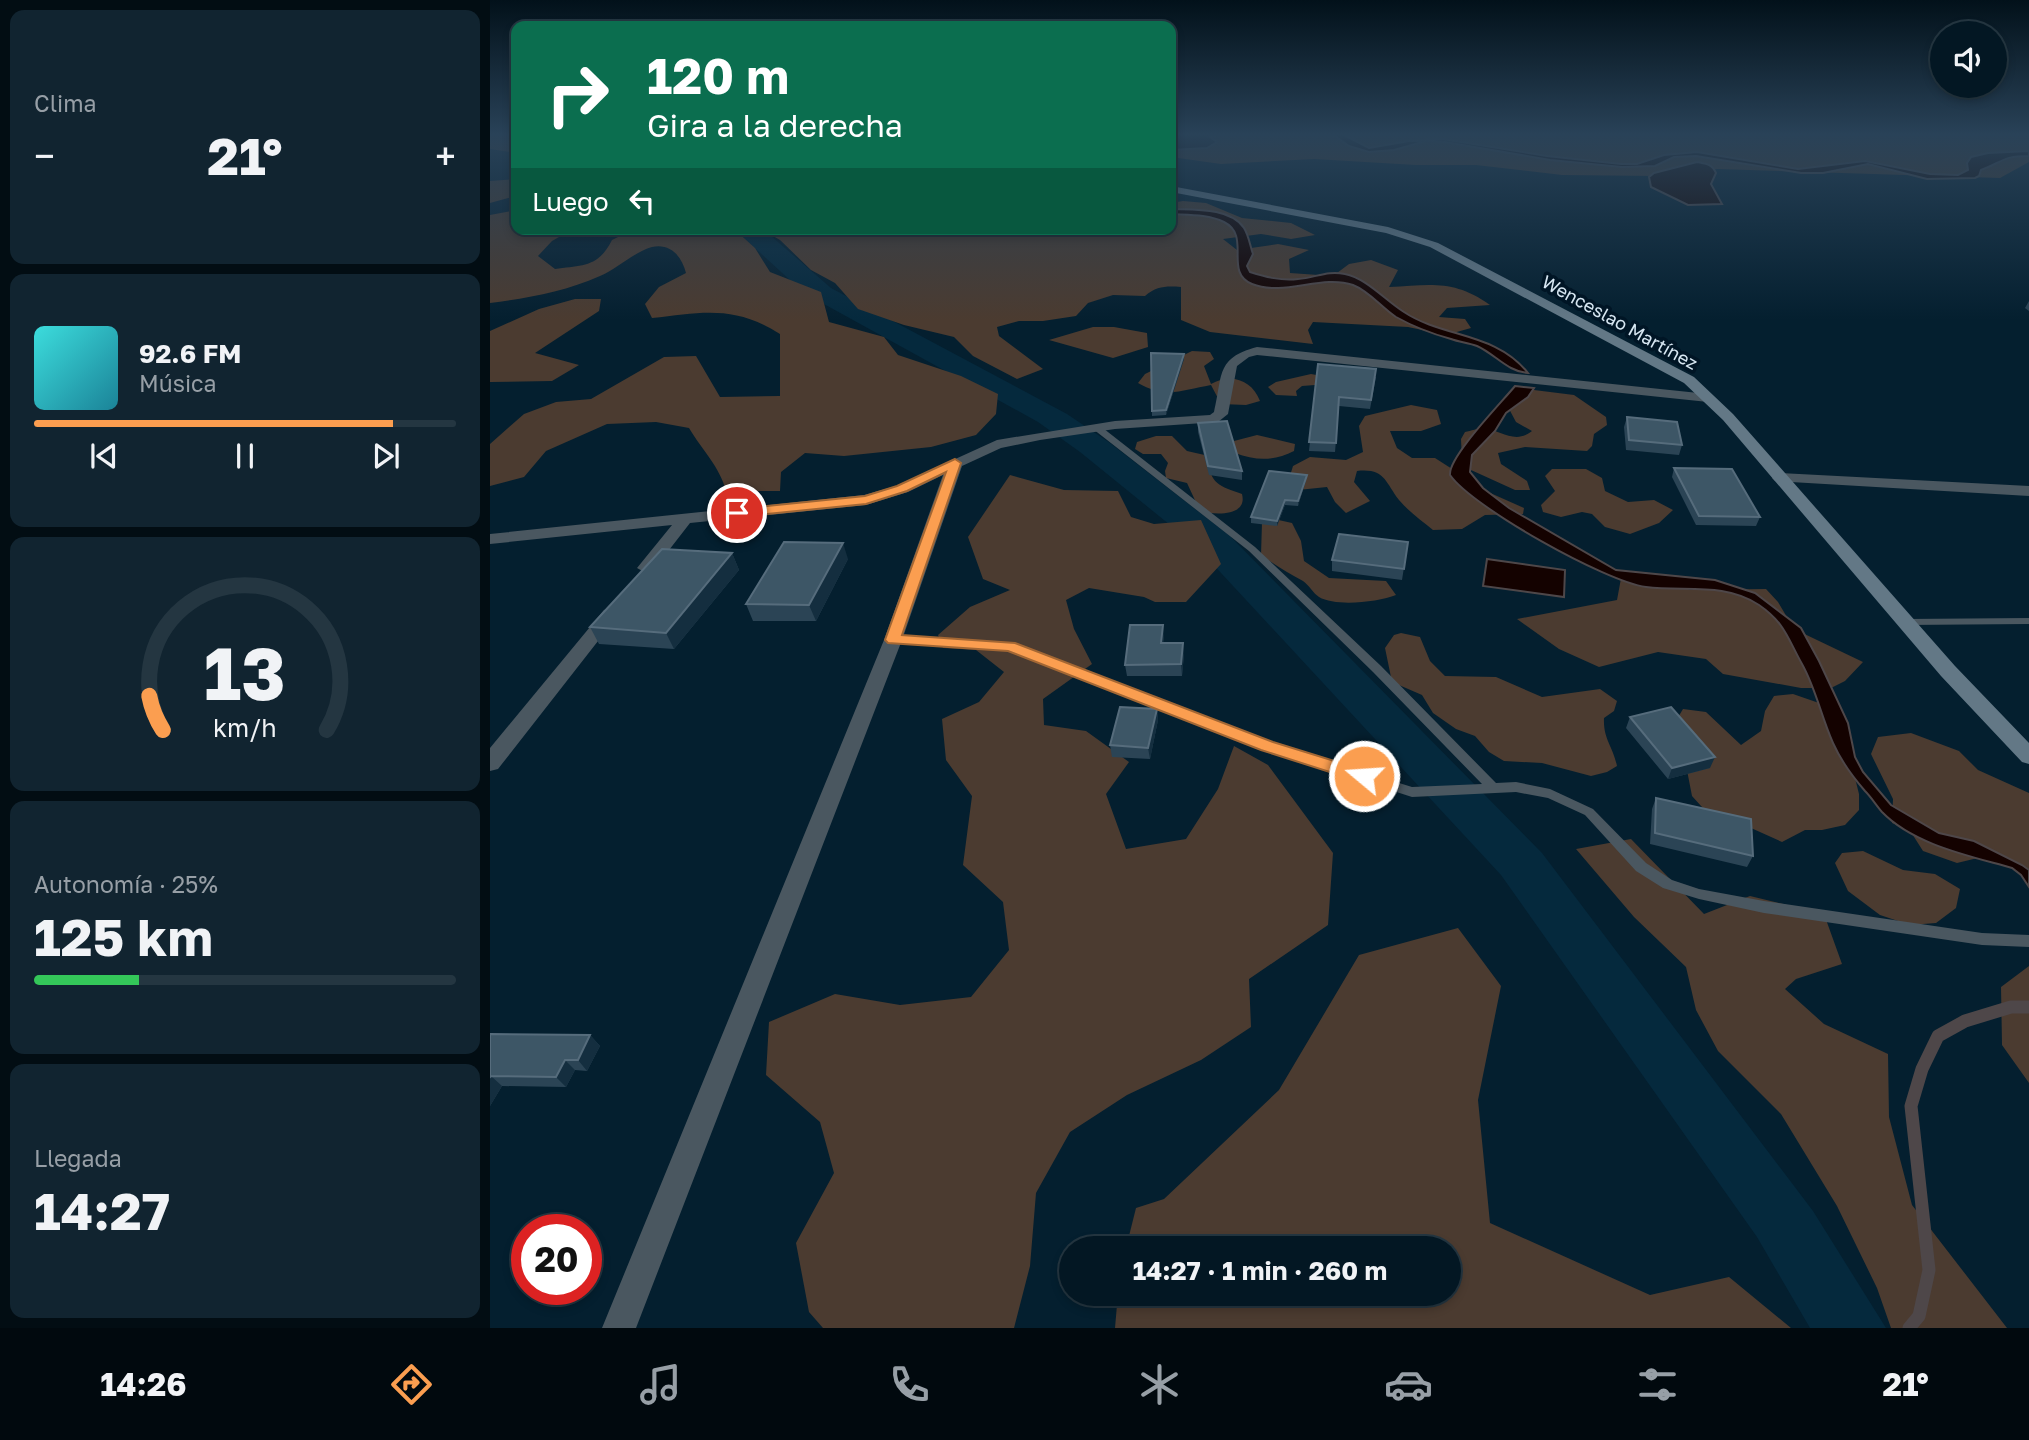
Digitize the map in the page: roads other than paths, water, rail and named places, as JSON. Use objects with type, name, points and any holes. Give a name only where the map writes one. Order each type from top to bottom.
[{"type":"main road","name":"Wenceslao Martínez","points":[[1208,196],[1388,230],[1434,245],[1689,380],[1780,478],[1905,622],[2022,742],[2029,756]]},
{"type":"street","points":[[490,538],[866,500],[902,489],[997,444],[1097,427],[1213,419],[1221,414],[1230,362],[1240,354],[1257,351],[1708,398]]},
{"type":"street","points":[[618,1328],[893,640],[955,463]]},
{"type":"street","points":[[1780,478],[2029,491]]},
{"type":"street","points":[[635,582],[686,518]]},
{"type":"street","points":[[490,763],[618,603]]},
{"type":"lane","points":[[1097,427],[1252,549],[1377,669],[1493,788]]},
{"type":"lane","points":[[1905,622],[2029,621]]},
{"type":"lane","points":[[893,640],[1010,646],[1267,746],[1412,792],[1516,787],[1550,794],[1589,812],[1641,867],[1668,884],[1699,894],[1982,939],[2029,941]]},
{"type":"waterway","points":[[1909,1328],[1919,1316],[1929,1270],[1911,1106],[1922,1069],[1938,1036],[1965,1021],[2011,1007],[2029,1007]]}]
